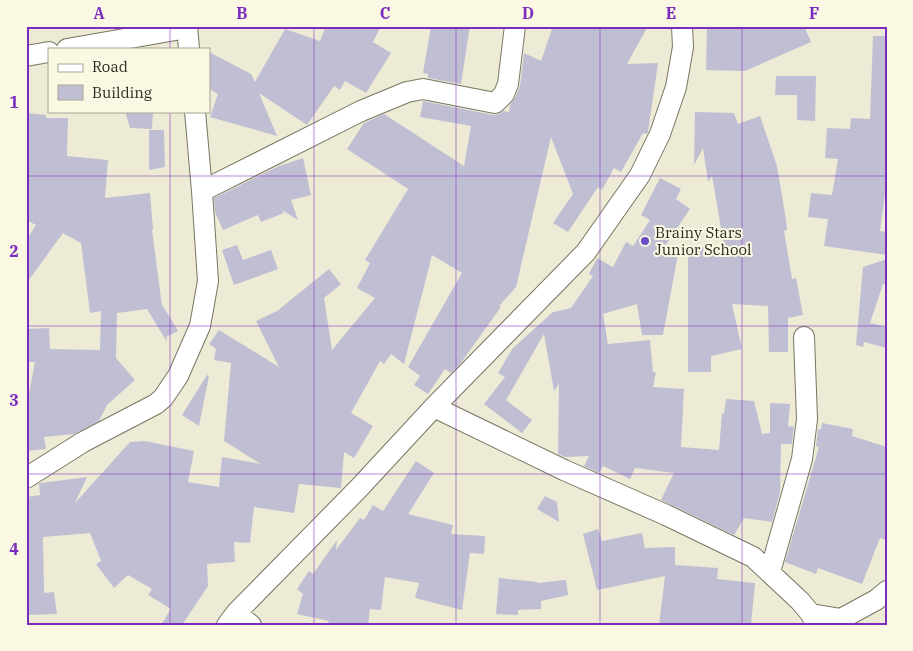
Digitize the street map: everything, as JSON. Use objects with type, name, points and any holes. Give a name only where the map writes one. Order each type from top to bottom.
[{"type":"street","points":[[202,190],[361,111],[407,92],[423,89],[495,103],[504,94],[508,84],[515,26]]},
{"type":"street","points":[[238,621],[352,494],[434,407],[586,252],[640,175],[660,134],[676,87],[683,47],[682,26]]},
{"type":"street","points":[[72,48],[187,27],[189,48]]},
{"type":"street","points":[[26,56],[48,52]]},
{"type":"street","points":[[26,478],[83,442],[156,404],[163,398],[178,376],[200,326],[208,281],[195,112]]},
{"type":"street","points":[[770,572],[802,459],[807,419],[804,337]]},
{"type":"street","points":[[434,407],[564,470],[675,519],[753,557],[800,601],[814,619],[841,620],[876,600],[887,591]]},
{"type":"building","points":[[326,26],[381,26],[373,42],[391,53],[366,93],[345,81],[340,90],[334,86],[307,125],[259,93],[277,136],[210,117],[218,94],[210,90],[210,53],[251,74],[255,82],[285,29],[320,41]]},
{"type":"building","points":[[431,26],[470,26],[461,84],[428,78],[428,74],[423,73]]},
{"type":"building","points":[[553,26],[648,26],[627,64],[658,63],[648,132],[647,134],[643,133],[621,172],[614,168],[602,190],[598,187],[568,232],[553,223],[573,194],[551,137],[516,287],[499,306],[501,307],[460,364],[451,373],[445,369],[428,394],[414,385],[420,376],[408,367],[462,273],[432,255],[404,364],[391,354],[384,364],[380,361],[351,413],[373,426],[354,458],[344,452],[341,488],[299,484],[294,513],[254,507],[250,543],[234,542],[235,562],[207,564],[208,586],[182,625],[161,625],[171,609],[148,595],[152,589],[128,575],[114,588],[96,564],[101,561],[90,533],[43,537],[44,593],[54,592],[57,614],[26,615],[26,594],[28,594],[26,497],[40,495],[39,484],[41,483],[87,477],[75,503],[130,442],[145,441],[194,451],[188,482],[219,487],[222,457],[261,464],[224,441],[231,363],[214,360],[216,349],[209,344],[219,330],[279,367],[256,321],[277,311],[329,269],[341,284],[324,298],[332,350],[375,298],[357,288],[370,263],[365,260],[408,189],[347,149],[364,123],[384,114],[464,166],[471,126],[420,117],[423,101],[493,115],[503,111],[509,112],[510,105],[520,86],[524,53],[541,61]]},
{"type":"building","points":[[707,26],[804,26],[811,42],[745,71],[706,70]]},
{"type":"building","points":[[873,36],[887,36],[887,194],[885,194],[880,231],[887,232],[887,255],[824,246],[828,219],[808,217],[811,193],[832,195],[838,159],[825,158],[827,128],[850,129],[851,118],[870,119]]},
{"type":"building","points":[[776,76],[816,76],[815,121],[797,120],[797,95],[775,95]]},
{"type":"building","points":[[125,112],[153,112],[152,129],[130,128]]},
{"type":"building","points":[[695,112],[734,113],[738,124],[760,116],[777,166],[786,220],[787,230],[784,231],[792,279],[796,278],[803,315],[788,318],[788,352],[769,352],[768,306],[732,304],[742,349],[711,356],[711,372],[688,372],[688,248],[724,246],[712,176],[708,182],[703,148],[694,165]]},
{"type":"building","points":[[26,113],[46,115],[46,118],[68,118],[67,156],[108,160],[105,198],[150,193],[152,230],[162,306],[178,331],[166,337],[167,342],[147,309],[117,313],[116,358],[135,380],[107,405],[99,421],[74,434],[44,437],[46,449],[26,451],[26,410],[35,362],[26,362],[26,329],[49,328],[50,349],[100,350],[101,311],[90,313],[81,243],[63,233],[26,284],[26,240],[36,225],[26,220]]},
{"type":"building","points":[[149,130],[164,130],[165,167],[149,170]]},
{"type":"building","points":[[303,158],[311,195],[291,200],[298,220],[282,210],[284,213],[261,222],[258,215],[223,230],[215,212],[214,198],[279,166]]},
{"type":"building","points":[[660,178],[681,189],[676,199],[690,209],[663,249],[679,249],[663,335],[642,335],[637,304],[603,314],[608,344],[650,340],[653,372],[656,372],[653,387],[684,389],[681,447],[719,450],[722,413],[724,414],[726,399],[754,401],[762,434],[770,433],[770,403],[790,404],[788,426],[794,427],[792,444],[781,444],[780,492],[772,522],[744,518],[734,535],[661,500],[674,473],[635,468],[630,479],[603,466],[599,473],[584,466],[589,456],[565,457],[558,454],[559,384],[554,391],[544,334],[506,400],[532,420],[522,433],[484,404],[505,377],[498,373],[512,349],[553,312],[571,308],[593,276],[589,274],[597,258],[613,267],[626,242],[633,246],[650,220],[641,215]]},
{"type":"building","points":[[237,245],[243,260],[271,250],[278,269],[234,285],[222,250]]},
{"type":"building","points":[[887,259],[887,285],[883,284],[870,323],[887,327],[887,348],[864,342],[863,347],[856,345],[863,267]]},
{"type":"building","points":[[207,375],[209,376],[199,426],[182,415]]},
{"type":"building","points":[[822,423],[853,429],[852,436],[887,447],[887,540],[880,538],[862,584],[818,568],[816,574],[785,562],[819,447],[816,446],[818,429],[821,429]]},
{"type":"building","points":[[416,461],[434,473],[408,514],[453,525],[451,534],[485,536],[484,554],[470,553],[462,610],[415,598],[419,583],[385,577],[381,610],[370,609],[368,625],[327,625],[329,621],[297,614],[303,594],[297,589],[309,571],[313,574],[337,540],[336,550],[360,518],[364,520],[373,505],[383,511]]},
{"type":"building","points":[[545,496],[557,502],[559,522],[537,509]]},
{"type":"building","points":[[598,529],[602,541],[642,533],[645,548],[675,547],[675,565],[718,568],[717,579],[755,583],[751,625],[717,623],[717,625],[659,625],[665,576],[597,590],[583,534]]},
{"type":"building","points":[[499,578],[537,583],[566,580],[568,595],[541,601],[541,609],[518,610],[518,615],[496,614]]},
{"type":"place","name":"Brainy Stars Junior School","points":[[645,241]]}]
